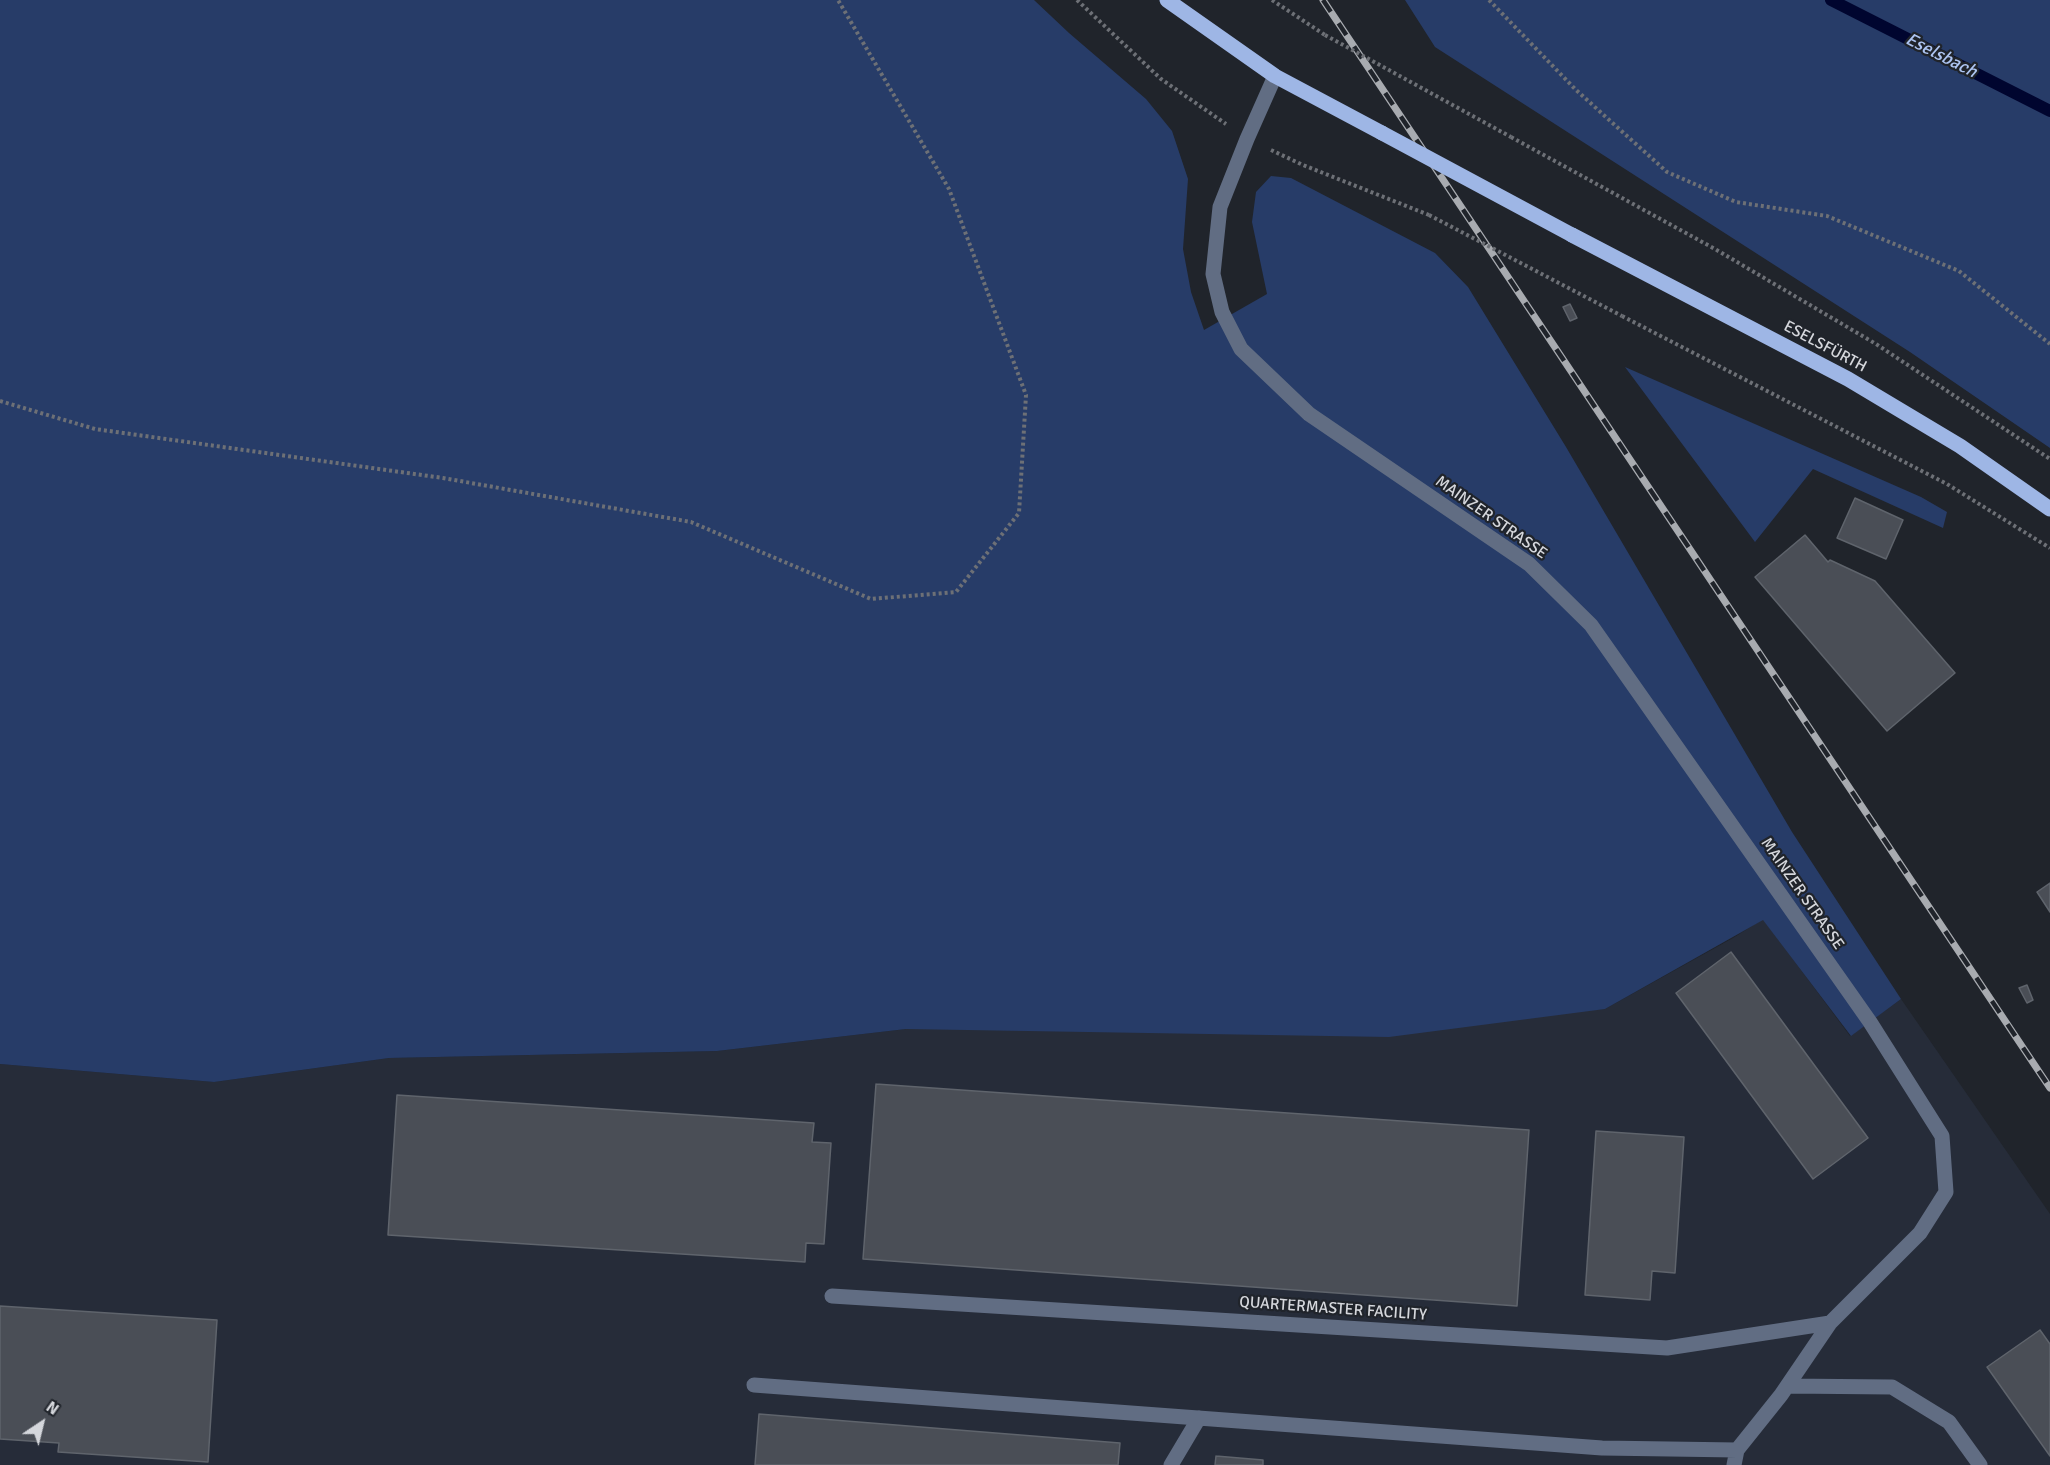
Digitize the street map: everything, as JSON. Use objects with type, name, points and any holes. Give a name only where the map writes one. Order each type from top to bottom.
[{"type":"main road","name":"ESELSFÜRTH","points":[[1167,0],[1275,76],[1848,379],[1960,446],[2050,509]]},
{"type":"street","name":"MAINZER STRASSE","points":[[1275,76],[1220,207],[1213,274],[1222,312],[1241,350],[1310,414],[1529,564],[1591,625],[1870,1022],[1942,1136],[1946,1192],[1920,1233],[1830,1323]]},
{"type":"street","name":"QUARTERMASTER FACILITY","points":[[832,1296],[1667,1348],[1830,1323]]},
{"type":"street","points":[[754,1384],[1735,1458],[1830,1323]]},
{"type":"street","points":[[1787,1386],[1892,1387],[1948,1422],[1980,1465]]},
{"type":"street","points":[[1171,1465],[1199,1418]]},
{"type":"path","points":[[0,401],[95,429],[443,478],[691,522],[871,599],[956,592],[1019,513],[1026,394],[949,189],[838,0]]},
{"type":"path","points":[[1077,0],[1161,79],[1247,139],[1303,165],[1429,215],[1947,484],[2050,548]]},
{"type":"path","points":[[1272,0],[1326,35],[1715,249],[1876,344],[2050,459]]},
{"type":"path","points":[[1488,0],[1576,90],[1667,172],[1736,202],[1827,216],[1959,271],[2050,344]]},
{"type":"shaded area","points":[[0,0],[1034,0],[1146,99],[1172,131],[1188,179],[1183,249],[1191,292],[1204,330],[1267,294],[1252,222],[1256,192],[1271,176],[1291,178],[1435,253],[1468,287],[1566,447],[1792,832],[1901,999],[1851,1036],[1763,920],[1605,1009],[1389,1037],[906,1029],[717,1051],[389,1058],[214,1082],[0,1064]]},
{"type":"shaded area","points":[[1405,0],[2050,0],[2050,448],[1910,352],[1435,47]]},
{"type":"shaded area","points":[[1625,367],[1921,497],[1947,512],[1943,528],[1813,469],[1755,542]]},
{"type":"shaded area","points":[[1763,919],[1850,1036],[1901,999],[2050,1214],[2050,1465],[0,1465],[0,1064],[214,1082],[389,1058],[717,1051],[906,1029],[1605,1009]]},
{"type":"building","points":[[1570,304],[1577,318],[1570,321],[1563,307]]},
{"type":"building","points":[[1855,498],[1903,520],[1886,559],[1837,538]]},
{"type":"building","points":[[1805,535],[1828,562],[1830,560],[1875,581],[1955,673],[1887,731],[1755,577]]},
{"type":"building","points":[[2050,883],[2050,912],[2037,892]]},
{"type":"building","points":[[1731,952],[1868,1138],[1813,1179],[1676,993]]},
{"type":"building","points":[[2027,985],[2033,1000],[2027,1003],[2019,988]]},
{"type":"building","points":[[876,1084],[1529,1130],[1517,1306],[863,1259]]},
{"type":"building","points":[[397,1095],[814,1123],[812,1142],[831,1143],[824,1244],[806,1243],[805,1262],[388,1235]]},
{"type":"building","points":[[1596,1131],[1684,1137],[1675,1273],[1652,1271],[1650,1300],[1585,1295]]},
{"type":"building","points":[[0,1306],[217,1320],[208,1462],[58,1452],[59,1443],[0,1439]]},
{"type":"building","points":[[2040,1330],[2050,1344],[2050,1456],[1987,1367]]},
{"type":"building","points":[[759,1414],[1120,1443],[1118,1465],[755,1465]]},
{"type":"building","points":[[1216,1456],[1263,1460],[1263,1465],[1215,1465]]},
{"type":"waterway","name":"Eselsbach","points":[[1831,0],[2050,111]]},
{"type":"railway","points":[[1323,0],[2050,1088]]}]
